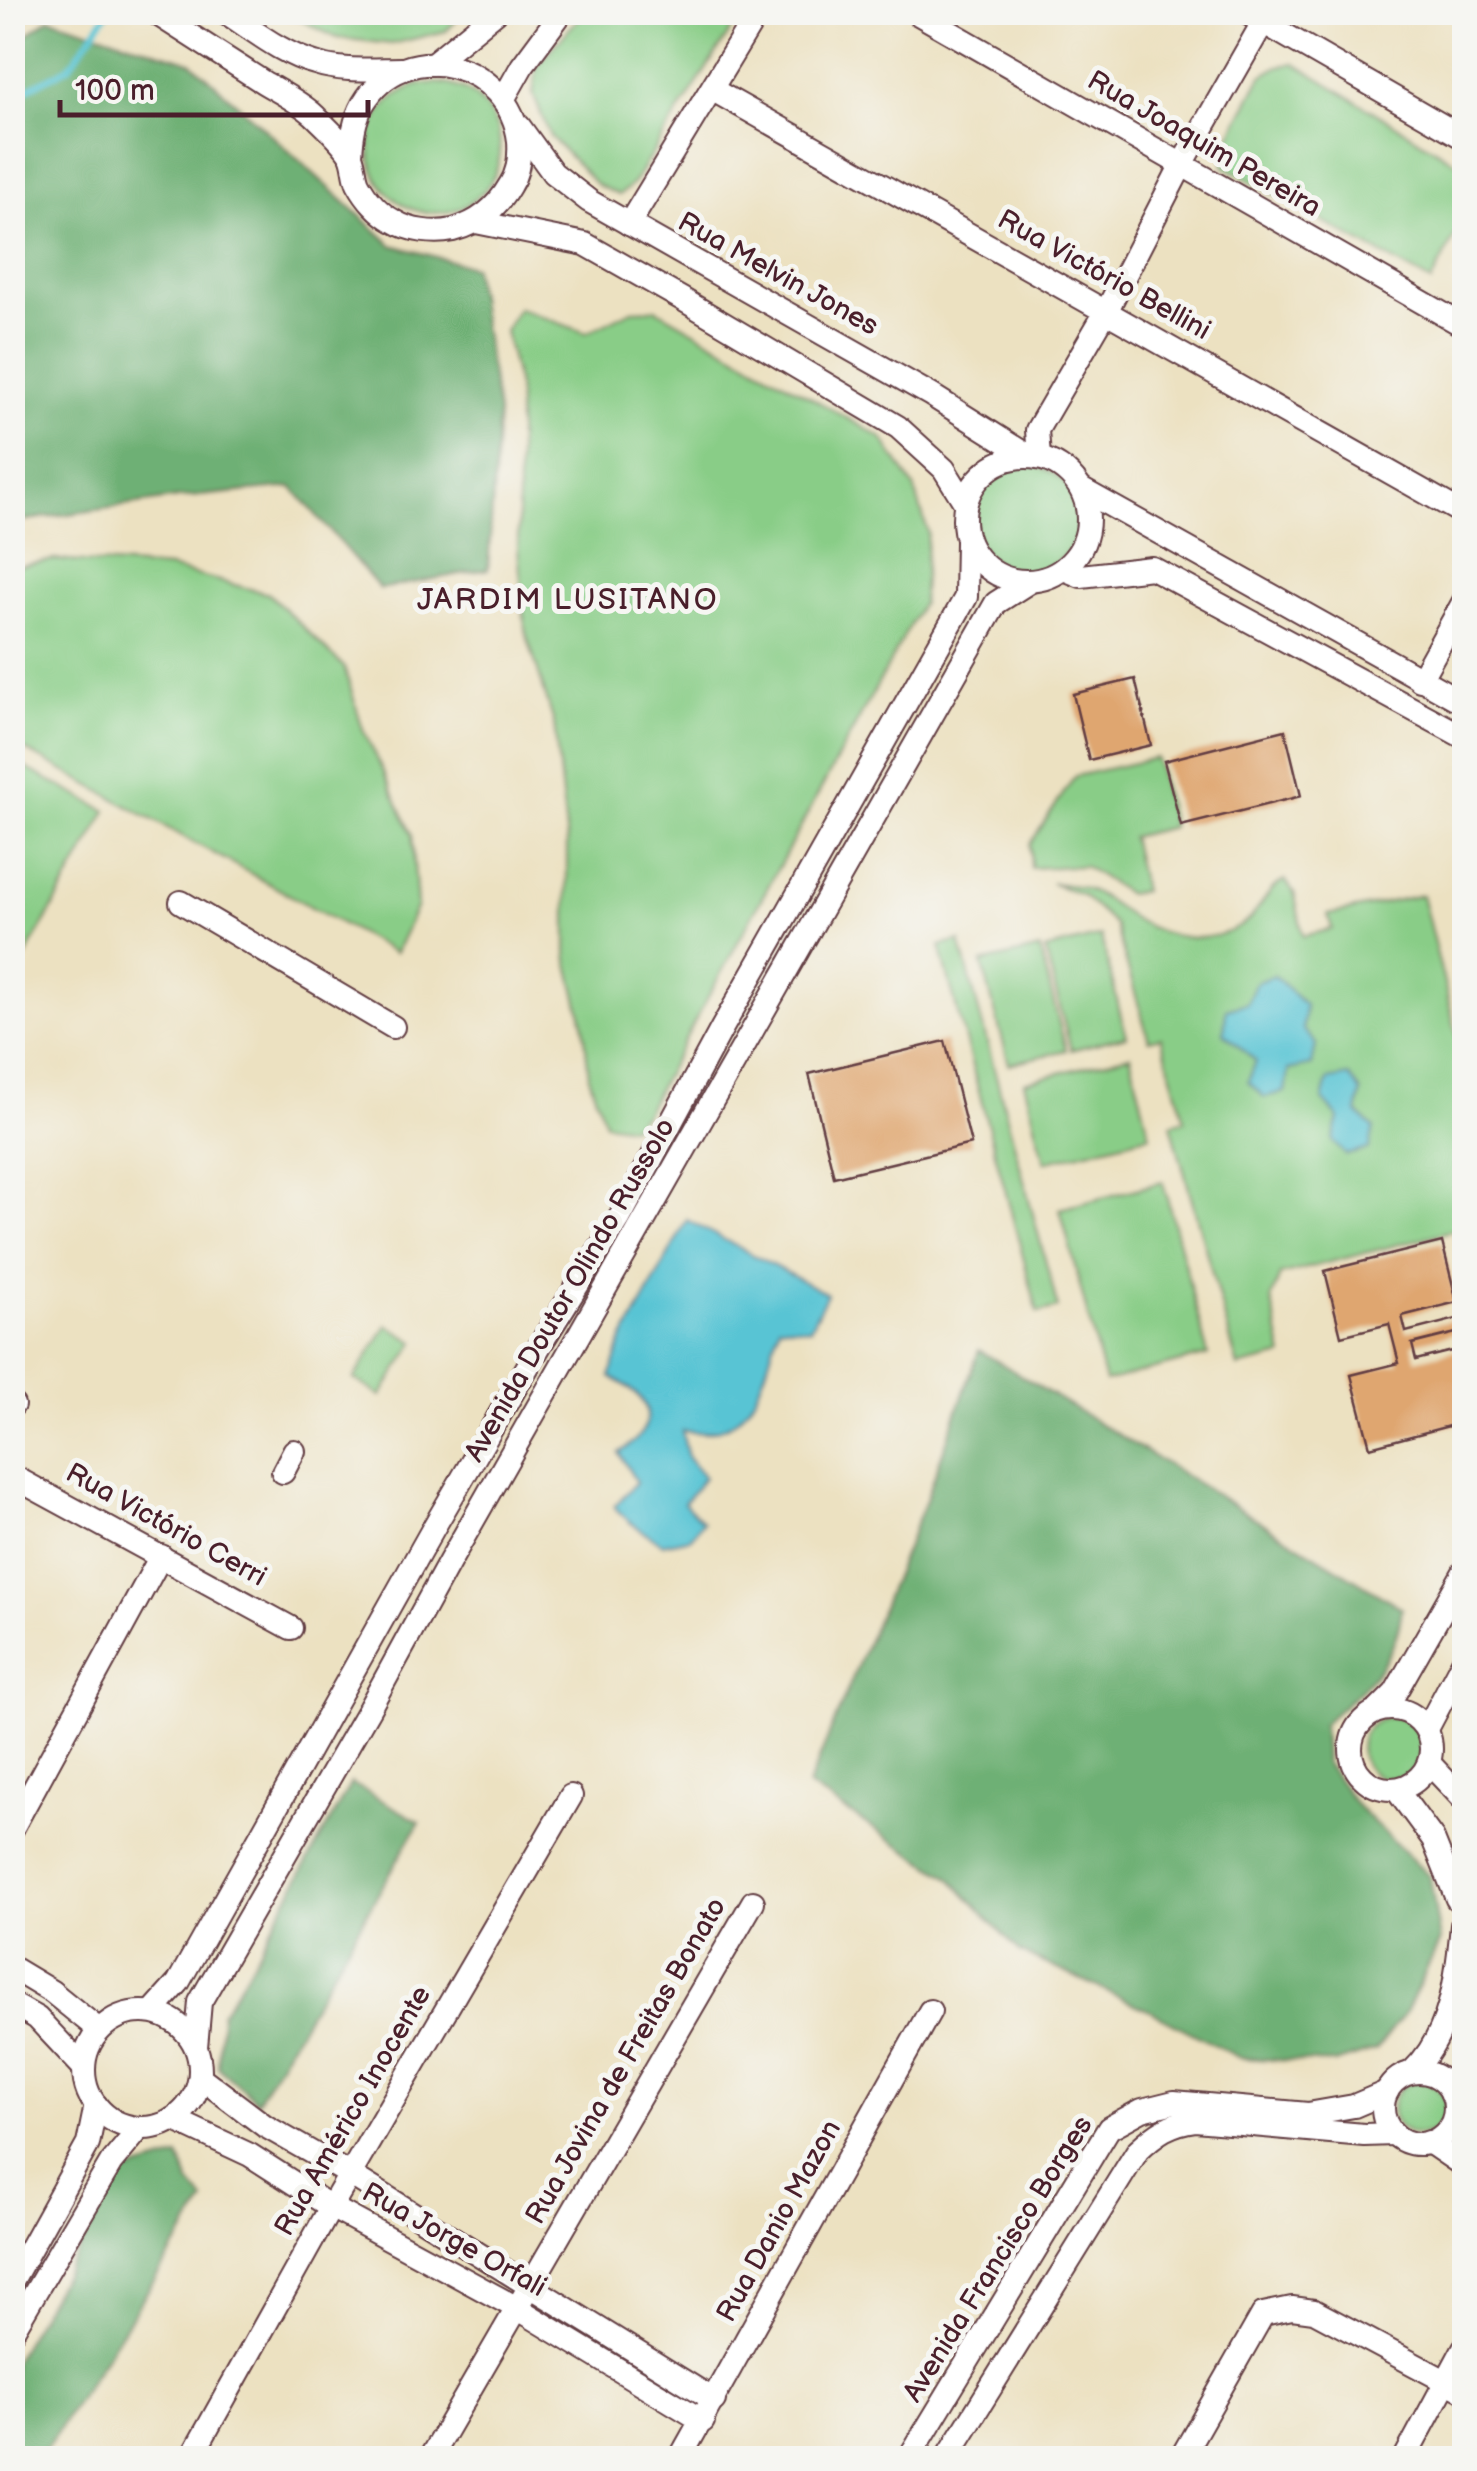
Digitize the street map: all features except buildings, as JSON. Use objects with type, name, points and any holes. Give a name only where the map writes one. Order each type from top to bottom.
[{"type":"street","points":[[154,12],[312,112],[351,155]]},
{"type":"street","points":[[225,12],[284,50],[315,63],[344,68],[406,69],[432,64],[459,67],[484,79],[504,98],[517,124],[520,152],[514,180],[498,204],[476,222],[449,231],[421,231],[394,221],[372,204],[358,182],[351,155],[353,128],[364,103],[382,82],[406,69]]},
{"type":"street","points":[[432,64],[496,12]]},
{"type":"street","points":[[504,98],[562,12]]},
{"type":"street","points":[[628,224],[758,12]]},
{"type":"street","name":"Rua Joaquim Pereira","points":[[914,12],[1464,326]]},
{"type":"street","points":[[1033,457],[1037,430],[1107,310],[1259,16],[1464,138]]},
{"type":"street","name":"Rua Victório Bellini","points":[[713,90],[1464,514]]},
{"type":"street","name":"Rua Melvin Jones","points":[[517,124],[553,172],[588,201],[1033,457]]},
{"type":"street","points":[[476,222],[586,244],[898,428],[944,469],[965,502]]},
{"type":"street","points":[[1033,457],[1070,474],[1080,489],[1087,505],[1085,540],[1064,569],[1047,578],[1009,580],[977,559],[967,542],[963,523],[965,502],[988,469],[1007,459],[1033,457]]},
{"type":"street","points":[[1080,489],[1464,703]]},
{"type":"street","name":"Avenida Doutor Olindo Russolo","points":[[152,2012],[178,1983],[428,1537],[619,1219],[722,1028],[966,597],[967,542]]},
{"type":"street","points":[[1064,569],[1081,576],[1152,568],[1464,738]]},
{"type":"street","name":"Avenida Doutor Olindo Russolo","points":[[196,2047],[200,2002],[455,1551],[996,603],[1028,582]]},
{"type":"street","points":[[1420,680],[1464,601]]},
{"type":"street","points":[[181,902],[393,1027]]},
{"type":"street","points":[[545,1337],[569,1351]]},
{"type":"street","points":[[283,1472],[294,1451]]},
{"type":"street","name":"Rua Victório Cerri","points":[[12,1476],[291,1628]]},
{"type":"street","points":[[428,1537],[455,1551]]},
{"type":"street","points":[[12,1829],[161,1556]]},
{"type":"street","points":[[1378,1710],[1406,1711],[1426,1729],[1431,1740],[1429,1763],[1416,1780],[1396,1788],[1371,1784],[1353,1764],[1350,1751],[1357,1726],[1395,1692],[1464,1572]]},
{"type":"street","points":[[1426,1729],[1464,1659]]},
{"type":"street","points":[[1429,1763],[1464,1800]]},
{"type":"street","points":[[1396,1788],[1433,1839],[1457,1900],[1463,1927],[1458,1974],[1445,2020],[1429,2056],[1386,2092],[1383,2112],[1394,2134],[1417,2144],[1429,2142],[1446,2131],[1457,2109],[1464,2070]]},
{"type":"street","name":"Rua Américo Inocente","points":[[191,2458],[330,2207],[572,1796]]},
{"type":"street","points":[[1457,1900],[1464,1877]]},
{"type":"street","name":"Rua Jovina de Freitas Bonato","points":[[430,2458],[753,1902]]},
{"type":"street","points":[[12,1968],[52,1992],[99,2030]]},
{"type":"street","points":[[12,2004],[36,2018],[84,2068]]},
{"type":"street","name":"Rua Danio Mazon","points":[[680,2458],[930,2011]]},
{"type":"street","points":[[152,2012],[170,2018],[186,2030],[196,2047],[200,2077],[186,2108],[173,2119],[140,2128],[123,2125],[96,2105],[86,2088],[86,2054],[99,2030],[114,2018],[152,2012]]},
{"type":"street","points":[[1412,2072],[1436,2076],[1457,2109]]},
{"type":"street","name":"Rua Jorge Orfali","points":[[200,2077],[265,2126],[714,2400]]},
{"type":"street","name":"Avenida Francisco Borges","points":[[948,2458],[1138,2150],[1156,2133],[1176,2122],[1231,2115],[1308,2114],[1354,2106],[1386,2092]]},
{"type":"street","name":"Avenida Francisco Borges","points":[[909,2458],[1109,2128],[1142,2110],[1174,2102],[1231,2115],[1364,2135],[1394,2134]]},
{"type":"street","points":[[12,2281],[88,2144],[96,2105]]},
{"type":"street","name":"Rua Jorge Orfali","points":[[173,2119],[250,2155],[330,2207],[517,2308],[702,2421]]},
{"type":"street","points":[[12,2332],[110,2162],[140,2128]]},
{"type":"street","points":[[1429,2142],[1464,2166]]},
{"type":"street","points":[[1181,2458],[1263,2314],[1292,2308],[1314,2311],[1455,2385]]},
{"type":"street","points":[[1405,2458],[1455,2385],[1464,2348]]},
{"type":"green space","points":[[464,12],[446,31],[392,44],[337,38],[286,13]]},
{"type":"green space","points":[[584,12],[742,13],[633,184],[619,195],[597,185],[550,136],[533,94],[537,66]]},
{"type":"green space","points":[[50,18],[191,62],[392,245],[473,267],[498,414],[488,569],[380,589],[292,487],[178,498],[13,522],[13,45]]},
{"type":"green space","points":[[1294,63],[1464,167],[1464,218],[1431,282],[1224,166],[1224,147],[1262,76]]},
{"type":"green space","points":[[435,83],[460,88],[481,102],[495,123],[500,148],[495,173],[481,194],[460,208],[435,213],[410,208],[389,194],[375,173],[370,148],[375,123],[389,102],[410,88]]},
{"type":"green space","points":[[518,308],[586,333],[632,310],[656,309],[882,438],[914,487],[928,532],[922,603],[645,1113],[631,1127],[605,1123],[589,1077],[584,1027],[567,956],[567,842],[554,723],[525,629],[518,549],[518,388],[505,331]]},
{"type":"green space","points":[[1026,466],[1046,470],[1063,482],[1075,499],[1079,519],[1075,539],[1063,556],[1046,568],[1026,572],[1006,568],[989,556],[977,539],[973,519],[977,499],[989,482],[1006,470]]},
{"type":"green space","points":[[54,560],[169,568],[269,594],[344,667],[363,729],[412,834],[417,906],[395,953],[13,743],[13,567]]},
{"type":"green space","points":[[1156,758],[1172,827],[1131,837],[1143,891],[1128,894],[1084,866],[1031,868],[1030,844],[1075,776]]},
{"type":"green space","points":[[13,761],[107,811],[13,979]]},
{"type":"green space","points":[[1285,880],[1294,892],[1303,936],[1332,929],[1328,915],[1422,895],[1464,1063],[1464,1270],[1454,1230],[1280,1275],[1271,1298],[1283,1356],[1238,1367],[1171,1124],[1185,1120],[1161,1037],[1149,1040],[1115,925],[1082,895],[1051,883],[1089,890],[1159,931],[1198,938],[1224,933],[1245,923]]},
{"type":"green space","points":[[1101,936],[1126,1036],[1071,1050],[1045,950]]},
{"type":"green space","points":[[960,941],[1058,1308],[1038,1313],[940,946]]},
{"type":"green space","points":[[1040,949],[1066,1050],[1009,1064],[982,963]]},
{"type":"green space","points":[[1130,1055],[1150,1135],[1045,1162],[1024,1082]]},
{"type":"green space","points":[[1163,1182],[1208,1355],[1105,1382],[1060,1209]]},
{"type":"green space","points":[[387,1325],[415,1342],[381,1396],[354,1379]]},
{"type":"green space","points":[[979,1350],[1402,1608],[1399,1628],[1385,1660],[1364,1686],[1323,1724],[1325,1762],[1356,1805],[1430,1877],[1440,1941],[1407,2010],[1376,2050],[1335,2063],[1240,2058],[1148,2010],[1020,1952],[950,1878],[808,1786],[926,1500]]},
{"type":"green space","points":[[1391,1717],[1413,1726],[1422,1748],[1413,1770],[1391,1779],[1369,1770],[1360,1748],[1369,1726]]},
{"type":"green space","points":[[351,1783],[420,1822],[257,2101],[218,2067],[221,2014]]},
{"type":"green space","points":[[1419,2081],[1438,2089],[1446,2108],[1438,2127],[1419,2135],[1400,2127],[1392,2108],[1400,2089]]},
{"type":"green space","points":[[179,2157],[190,2183],[205,2201],[50,2443],[38,2458],[13,2458],[13,2362],[123,2173]]},
{"type":"water","points":[[1275,976],[1305,1005],[1303,1029],[1316,1044],[1312,1065],[1288,1070],[1285,1092],[1264,1097],[1248,1082],[1256,1061],[1224,1033],[1226,1009],[1247,1003],[1256,982]]},
{"type":"water","points":[[1349,1076],[1361,1092],[1357,1113],[1374,1128],[1369,1149],[1346,1155],[1333,1141],[1339,1118],[1323,1100],[1328,1080]]},
{"type":"water","points":[[687,1220],[827,1294],[810,1328],[779,1325],[757,1392],[737,1419],[706,1432],[682,1431],[688,1458],[704,1477],[684,1503],[703,1522],[690,1538],[663,1544],[614,1507],[636,1482],[619,1453],[642,1432],[647,1412],[636,1393],[610,1377],[621,1344]]},
{"type":"waterway","points":[[12,97],[69,67],[108,12]]},
{"type":"district","name":"JARDIM LUSITANO","points":[[568,600]]}]
